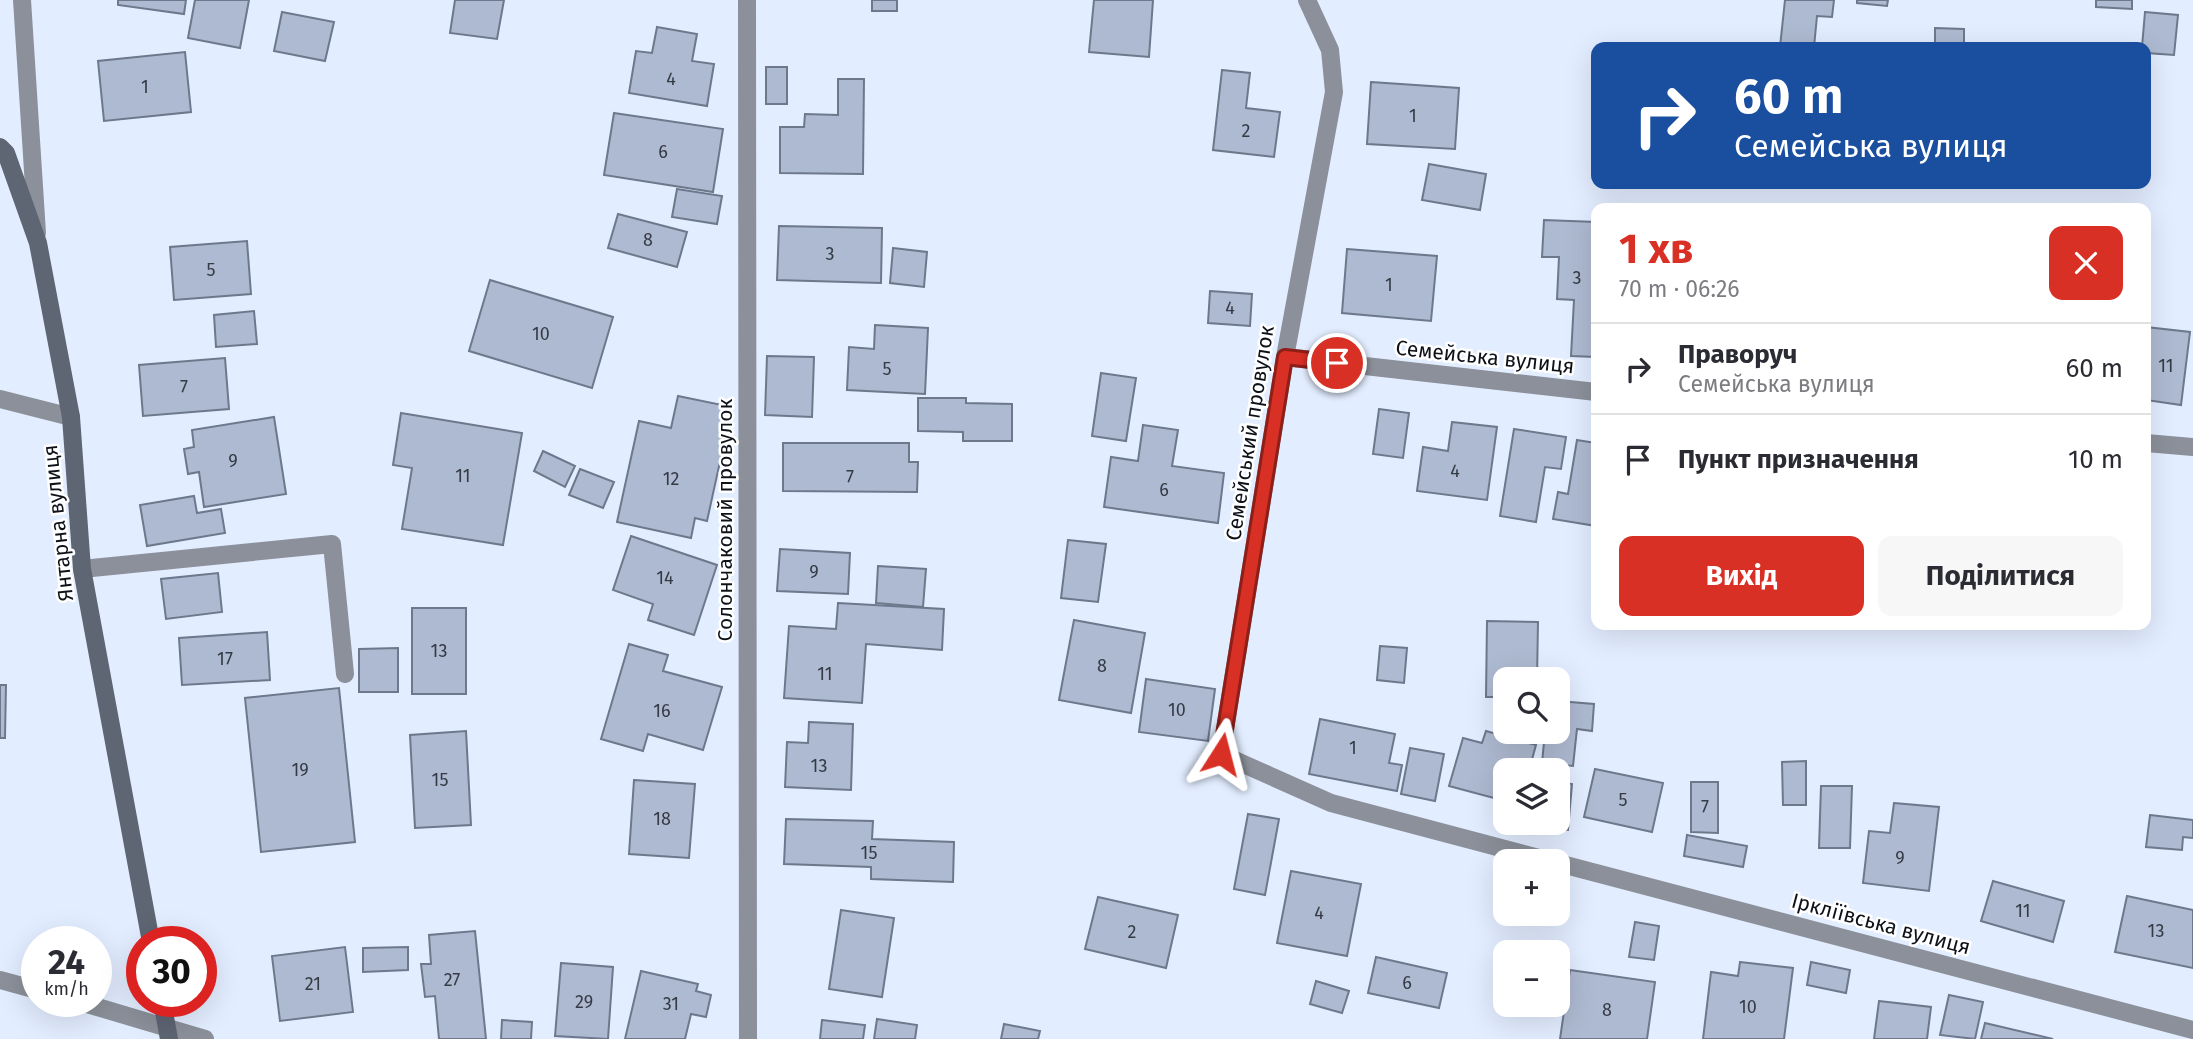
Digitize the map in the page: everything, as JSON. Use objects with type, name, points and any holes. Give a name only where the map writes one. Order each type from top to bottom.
[{"type":"main road","name":"Янтарна вулиця","points":[[0,147],[6,153],[38,243],[71,417],[82,569],[148,926]]},
{"type":"street","points":[[22,0],[38,243]]},
{"type":"street","name":"Солончаковий провулок","points":[[747,0],[748,1039]]},
{"type":"street","name":"Семейський провулок","points":[[1307,0],[1330,50],[1335,92],[1285,357],[1221,754],[1331,803],[1505,849]]},
{"type":"street","name":"Семейська вулиця","points":[[1285,357],[1591,391]]},
{"type":"street","points":[[0,400],[71,417]]},
{"type":"street","points":[[2151,443],[2193,447]]},
{"type":"street","points":[[82,569],[332,544],[345,674]]},
{"type":"street","name":"Іркліївська вулиця","points":[[1570,866],[2193,1030]]},
{"type":"street","points":[[0,980],[21,986]]},
{"type":"street","points":[[112,1013],[168,1032],[205,1039]]},
{"type":"building","points":[[118,0],[186,0],[184,14],[118,5]]},
{"type":"building","points":[[195,0],[249,0],[240,48],[188,38]]},
{"type":"building","points":[[455,0],[504,0],[497,39],[450,33]]},
{"type":"building","points":[[872,0],[897,0],[897,11],[872,11]]},
{"type":"building","points":[[1094,0],[1153,0],[1149,57],[1089,52]]},
{"type":"building","points":[[1785,0],[1834,0],[1832,17],[1817,16],[1814,42],[1781,42]]},
{"type":"building","points":[[1857,0],[1888,0],[1887,6],[1857,3]]},
{"type":"building","points":[[2096,0],[2132,0],[2132,9],[2096,7]]},
{"type":"building","points":[[282,12],[334,22],[325,61],[274,51]]},
{"type":"building","points":[[2145,12],[2178,15],[2174,55],[2151,53],[2151,42],[2142,42]]},
{"type":"building","points":[[657,27],[697,34],[692,61],[714,64],[707,106],[629,93],[636,51],[652,53]]},
{"type":"building","points":[[1935,28],[1964,29],[1964,42],[1935,42]]},
{"type":"building","points":[[185,52],[191,112],[104,121],[98,61]]},
{"type":"building","points":[[766,67],[787,67],[787,104],[766,104]]},
{"type":"building","points":[[1222,70],[1250,73],[1246,108],[1280,112],[1274,157],[1213,150]]},
{"type":"building","points":[[838,79],[864,79],[863,174],[780,173],[780,127],[804,127],[805,114],[838,115]]},
{"type":"building","points":[[1371,82],[1459,88],[1455,149],[1367,144]]},
{"type":"building","points":[[614,113],[723,129],[713,192],[604,175]]},
{"type":"building","points":[[1429,164],[1486,174],[1480,210],[1422,200]]},
{"type":"building","points":[[677,189],[722,196],[717,224],[672,217]]},
{"type":"building","points":[[618,214],[687,232],[677,267],[608,248]]},
{"type":"building","points":[[1544,220],[1591,222],[1591,357],[1571,356],[1574,300],[1557,299],[1559,257],[1542,257]]},
{"type":"building","points":[[779,226],[882,228],[881,283],[777,280]]},
{"type":"building","points":[[247,241],[251,294],[174,300],[170,247]]},
{"type":"building","points":[[893,248],[927,252],[924,287],[890,283]]},
{"type":"building","points":[[1347,249],[1437,256],[1431,321],[1342,313]]},
{"type":"building","points":[[490,280],[613,317],[592,388],[469,351]]},
{"type":"building","points":[[1210,291],[1252,294],[1250,326],[1208,323]]},
{"type":"building","points":[[254,311],[257,344],[216,347],[214,315]]},
{"type":"building","points":[[875,325],[928,328],[925,394],[847,390],[849,347],[874,349]]},
{"type":"building","points":[[2151,328],[2190,332],[2181,405],[2151,401]]},
{"type":"building","points":[[767,356],[814,357],[812,417],[765,415]]},
{"type":"building","points":[[225,358],[229,409],[143,416],[139,365]]},
{"type":"building","points":[[1101,373],[1136,378],[1126,441],[1092,436]]},
{"type":"building","points":[[678,396],[722,405],[725,439],[707,521],[695,518],[691,538],[617,522],[639,421],[671,428]]},
{"type":"building","points":[[918,398],[966,398],[966,403],[1012,404],[1012,441],[963,441],[963,432],[918,431]]},
{"type":"building","points":[[1379,409],[1409,413],[1403,458],[1373,454]]},
{"type":"building","points":[[401,413],[522,433],[503,545],[402,529],[412,468],[393,465]]},
{"type":"building","points":[[274,417],[286,494],[204,507],[199,472],[188,474],[184,449],[194,447],[192,430]]},
{"type":"building","points":[[1452,422],[1497,427],[1487,500],[1417,491],[1423,447],[1448,451]]},
{"type":"building","points":[[1143,425],[1178,430],[1172,466],[1224,473],[1218,523],[1104,507],[1111,457],[1138,461]]},
{"type":"building","points":[[1514,429],[1566,437],[1561,469],[1545,467],[1536,522],[1500,516]]},
{"type":"building","points":[[1577,440],[1591,442],[1591,525],[1553,519],[1558,492],[1568,494]]},
{"type":"building","points":[[783,443],[909,443],[909,462],[918,462],[917,492],[783,491]]},
{"type":"building","points":[[543,451],[575,466],[565,487],[534,471]]},
{"type":"building","points":[[580,469],[614,482],[603,508],[569,495]]},
{"type":"building","points":[[194,496],[197,513],[221,509],[225,533],[147,546],[140,505]]},
{"type":"building","points":[[631,536],[717,565],[694,635],[648,620],[653,604],[613,590]]},
{"type":"building","points":[[1068,540],[1106,544],[1098,602],[1061,598]]},
{"type":"building","points":[[780,549],[850,553],[848,594],[777,591]]},
{"type":"building","points":[[878,566],[926,569],[923,607],[876,603]]},
{"type":"building","points":[[218,573],[222,612],[166,619],[161,579]]},
{"type":"building","points":[[838,603],[944,609],[942,650],[866,644],[862,703],[784,698],[789,626],[836,629]]},
{"type":"building","points":[[412,608],[466,608],[466,694],[412,694]]},
{"type":"building","points":[[1074,620],[1145,633],[1131,713],[1059,700]]},
{"type":"building","points":[[1487,621],[1538,622],[1537,667],[1493,667],[1493,697],[1486,697]]},
{"type":"building","points":[[267,632],[270,680],[182,685],[179,638]]},
{"type":"building","points":[[629,644],[668,655],[663,671],[722,687],[703,750],[648,734],[643,751],[601,739]]},
{"type":"building","points":[[1380,646],[1407,648],[1404,683],[1377,680]]},
{"type":"building","points":[[398,648],[398,692],[359,692],[359,649]]},
{"type":"building","points":[[1146,679],[1215,689],[1208,741],[1139,732]]},
{"type":"building","points":[[0,685],[6,685],[5,738],[0,738]]},
{"type":"building","points":[[339,688],[355,842],[261,852],[245,698]]},
{"type":"building","points":[[1570,702],[1594,704],[1592,731],[1577,729],[1573,766],[1570,766],[1570,758],[1542,758],[1544,744],[1570,744]]},
{"type":"building","points":[[1320,719],[1395,734],[1389,763],[1402,765],[1397,791],[1309,774]]},
{"type":"building","points":[[809,722],[853,724],[851,790],[785,787],[787,742],[808,743]]},
{"type":"building","points":[[466,731],[471,825],[415,828],[410,735]]},
{"type":"building","points":[[1486,731],[1493,733],[1493,744],[1536,745],[1532,758],[1493,758],[1493,798],[1449,786],[1463,738],[1482,743]]},
{"type":"building","points":[[1410,748],[1444,754],[1435,801],[1401,794]]},
{"type":"building","points":[[1806,761],[1806,805],[1783,805],[1782,762]]},
{"type":"building","points":[[1595,769],[1663,783],[1652,832],[1584,817]]},
{"type":"building","points":[[634,780],[695,784],[689,858],[629,854]]},
{"type":"building","points":[[1691,782],[1718,782],[1718,833],[1691,832]]},
{"type":"building","points":[[1821,786],[1852,786],[1850,848],[1819,848]]},
{"type":"building","points":[[1894,803],[1939,807],[1929,891],[1863,883],[1869,831],[1890,833]]},
{"type":"building","points":[[1248,814],[1279,819],[1265,895],[1234,889]]},
{"type":"building","points":[[2150,815],[2193,820],[2193,838],[2183,837],[2182,850],[2146,847]]},
{"type":"building","points":[[786,819],[873,821],[872,839],[954,842],[953,882],[871,879],[871,867],[784,864]]},
{"type":"building","points":[[1687,835],[1747,846],[1743,867],[1684,856]]},
{"type":"building","points":[[1291,871],[1361,884],[1347,956],[1277,943]]},
{"type":"building","points":[[1993,881],[2064,901],[2053,942],[1981,921]]},
{"type":"building","points":[[2127,896],[2193,910],[2193,968],[2115,952]]},
{"type":"building","points":[[1098,897],[1178,915],[1166,968],[1085,949]]},
{"type":"building","points":[[841,910],[894,918],[882,997],[829,989]]},
{"type":"building","points":[[1635,922],[1659,926],[1654,960],[1629,957]]},
{"type":"building","points":[[475,931],[486,1039],[439,1039],[435,996],[425,997],[421,964],[431,964],[429,935]]},
{"type":"building","points":[[345,947],[353,1012],[280,1021],[272,956]]},
{"type":"building","points":[[408,947],[408,970],[363,972],[363,948]]},
{"type":"building","points":[[1376,957],[1447,973],[1439,1008],[1368,993]]},
{"type":"building","points":[[1740,962],[1793,968],[1784,1039],[1703,1039],[1711,972],[1738,976]]},
{"type":"building","points":[[1811,962],[1850,970],[1846,993],[1807,985]]},
{"type":"building","points":[[561,963],[613,967],[608,1039],[555,1036]]},
{"type":"building","points":[[1570,970],[1655,982],[1647,1039],[1560,1039],[1563,1017],[1570,1017]]},
{"type":"building","points":[[641,971],[698,984],[696,991],[711,995],[706,1017],[691,1014],[685,1039],[625,1039]]},
{"type":"building","points":[[1316,981],[1349,991],[1342,1013],[1310,1004]]},
{"type":"building","points":[[1949,995],[1983,1002],[1975,1039],[1940,1035]]},
{"type":"building","points":[[1879,1001],[1931,1007],[1927,1039],[1874,1039]]},
{"type":"building","points":[[877,1019],[917,1025],[915,1039],[874,1039]]},
{"type":"building","points":[[502,1020],[532,1022],[531,1039],[501,1039]]},
{"type":"building","points":[[822,1020],[865,1025],[863,1039],[820,1039]]},
{"type":"building","points":[[1985,1023],[2053,1039],[1981,1039]]},
{"type":"building","points":[[1004,1024],[1040,1031],[1038,1039],[1001,1039]]},
{"type":"route","points":[[1221,754],[1285,357],[1337,363]]}]
